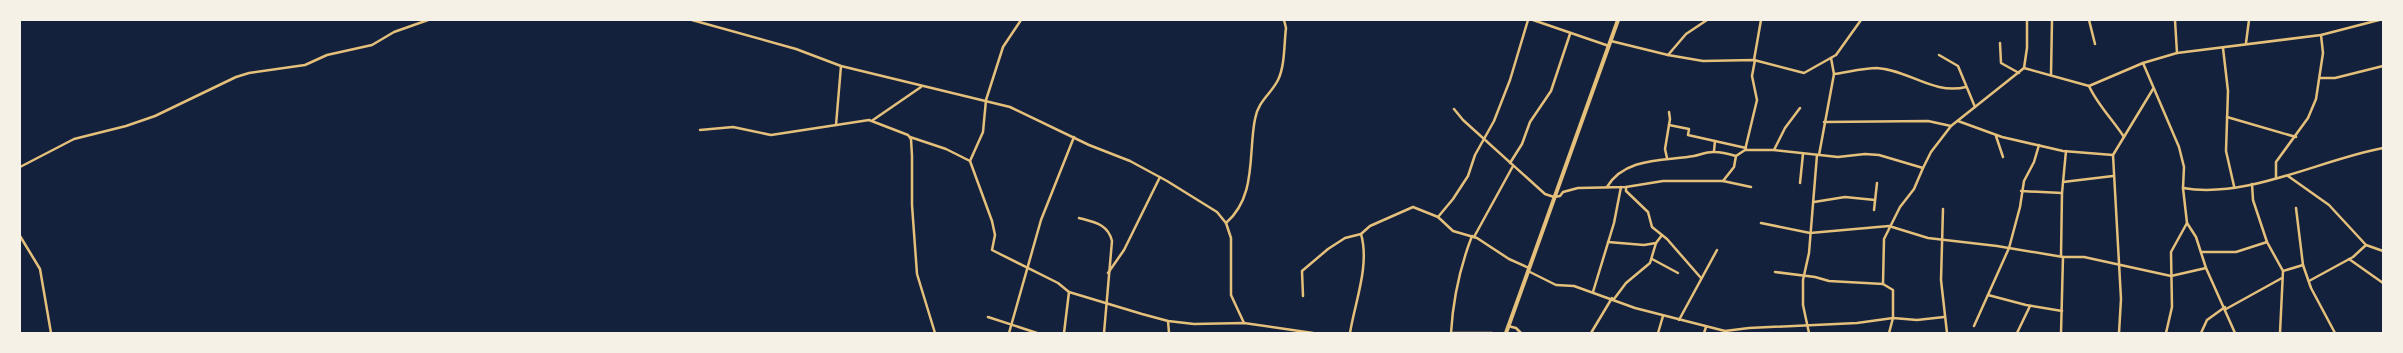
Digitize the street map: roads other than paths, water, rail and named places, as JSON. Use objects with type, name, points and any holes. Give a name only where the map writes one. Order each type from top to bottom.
[{"type":"highway","points":[[1506,333],[1618,20]]},
{"type":"street","points":[[20,167],[74,139],[126,126],[155,116],[236,77],[249,73],[305,65],[327,55],[372,45],[394,32],[428,20]]},
{"type":"street","points":[[692,20],[796,50],[841,66],[921,87],[986,100],[1010,107],[1130,161],[1160,177],[1217,212],[1226,223],[1231,238],[1231,295],[1244,323]]},
{"type":"street","points":[[1021,20],[1004,44],[986,100],[983,132],[970,160],[992,221],[995,235],[992,250],[1058,283],[1069,292],[1168,321],[1194,324],[1244,323],[1313,333]]},
{"type":"street","points":[[1226,223],[1238,209],[1246,191],[1252,166],[1255,118],[1264,97],[1278,80],[1286,28],[1284,20]]},
{"type":"street","points":[[1438,217],[1453,199],[1468,176],[1483,138],[1494,120],[1510,80],[1528,20]]},
{"type":"street","points":[[1533,20],[1570,34],[1668,56],[1703,62],[1755,60],[1804,73],[1836,55],[1861,20]]},
{"type":"street","points":[[1668,56],[1686,34],[1707,20]]},
{"type":"street","points":[[1723,181],[1734,167],[1736,156],[1746,149],[1757,100],[1752,76],[1761,20]]},
{"type":"street","points":[[1883,284],[1884,239],[1889,226],[1914,189],[1931,152],[1951,126],[2024,68],[2027,48],[2027,20]]},
{"type":"street","points":[[2051,76],[2052,20]]},
{"type":"street","points":[[2089,20],[2095,44]]},
{"type":"street","points":[[2175,20],[2177,53]]},
{"type":"street","points":[[2246,43],[2249,20]]},
{"type":"street","points":[[2024,68],[2089,86],[2143,63],[2177,53],[2222,48],[2246,43],[2321,35],[2379,20]]},
{"type":"street","points":[[1510,163],[1522,144],[1530,122],[1551,91],[1570,34]]},
{"type":"street","points":[[2276,178],[2276,162],[2296,137],[2308,118],[2316,99],[2323,53],[2321,35]]},
{"type":"street","points":[[2000,43],[2000,63],[2019,72]]},
{"type":"street","points":[[2222,48],[2228,91],[2226,151],[2234,186]]},
{"type":"street","points":[[1939,55],[1958,66],[1976,107]]},
{"type":"street","points":[[1809,333],[1802,305],[1804,276],[1814,202],[1818,155],[1834,74],[1831,58]]},
{"type":"street","points":[[2143,63],[2179,147],[2184,167],[2183,188],[2186,222],[2196,237],[2206,268],[2235,333]]},
{"type":"street","points":[[836,125],[841,66]]},
{"type":"street","points":[[2320,78],[2336,78],[2383,66]]},
{"type":"street","points":[[1834,74],[1877,68],[1939,88],[1956,89],[1966,87]]},
{"type":"street","points":[[2089,86],[2094,97],[2108,113],[2124,137]]},
{"type":"street","points":[[700,130],[733,127],[771,136],[872,120],[921,87]]},
{"type":"street","points":[[2119,333],[2121,299],[2113,155],[2153,89]]},
{"type":"street","points":[[1774,150],[1785,128],[1800,108]]},
{"type":"street","points":[[1454,109],[1463,120],[1510,163],[1545,194],[1554,198],[1560,196],[1563,192],[1578,188],[1626,187],[1663,182],[1723,181],[1751,187]]},
{"type":"street","points":[[1667,158],[1665,149],[1669,125],[1669,112]]},
{"type":"street","points":[[2227,117],[2296,137]]},
{"type":"street","points":[[872,120],[910,137],[946,149],[970,160]]},
{"type":"street","points":[[1824,122],[1928,121],[1951,126]]},
{"type":"street","points":[[1958,121],[1996,135],[2066,151],[2113,155]]},
{"type":"street","points":[[1669,125],[1689,129],[1688,135],[1746,149],[1774,150],[1838,157],[1864,154],[1879,155],[1923,168]]},
{"type":"street","points":[[1996,135],[2003,157]]},
{"type":"street","points":[[1009,333],[1041,220],[1074,136]]},
{"type":"street","points":[[910,137],[918,274],[935,333]]},
{"type":"street","points":[[1714,151],[1715,141]]},
{"type":"street","points":[[1974,326],[2009,248],[2020,207],[2021,191],[2039,145]]},
{"type":"street","points":[[2183,188],[2204,192],[2252,184],[2287,175],[2356,153],[2383,148]]},
{"type":"street","points":[[1607,187],[1612,179],[1632,165],[1714,151],[1736,156]]},
{"type":"street","points":[[2061,333],[2062,193],[2066,151]]},
{"type":"street","points":[[1800,183],[1803,154]]},
{"type":"street","points":[[1492,333],[1451,333],[1455,291],[1464,262],[1464,256],[1473,237],[1514,166]]},
{"type":"street","points":[[2287,175],[2329,205],[2366,245],[2383,252]]},
{"type":"street","points":[[2063,182],[2113,176]]},
{"type":"street","points":[[1108,274],[1124,250],[1160,177]]},
{"type":"street","points":[[1874,210],[1877,183]]},
{"type":"street","points":[[2252,184],[2253,200],[2267,242],[2283,271],[2280,333]]},
{"type":"street","points":[[1593,292],[1608,242],[1621,187]]},
{"type":"street","points":[[1626,187],[1626,191],[1648,212],[1652,227],[1662,235],[1701,278]]},
{"type":"street","points":[[2021,191],[2062,193]]},
{"type":"street","points":[[1814,202],[1845,198],[1875,200]]},
{"type":"street","points":[[1303,296],[1302,271],[1328,249],[1345,238],[1361,234],[1370,226],[1413,207],[1438,217],[1453,231],[1473,237],[1556,285],[1574,286],[1663,316],[1725,331],[1749,328],[1808,327],[1893,318],[1917,320],[1944,317]]},
{"type":"street","points":[[2296,208],[2303,265],[2322,312],[2335,333]]},
{"type":"street","points":[[1943,209],[1941,280],[1947,333]]},
{"type":"street","points":[[1078,218],[1099,224],[1110,232],[1112,241],[1104,333]]},
{"type":"street","points":[[2166,333],[2172,307],[2173,276],[2171,252],[2186,222]]},
{"type":"street","points":[[1761,223],[1810,234],[1889,226],[1928,238],[2062,256],[2084,257],[2159,275],[2173,276],[2206,268]]},
{"type":"street","points":[[1350,333],[1363,267],[1364,243],[1361,234]]},
{"type":"street","points":[[1591,333],[1613,298],[1626,283],[1650,263],[1656,243],[1662,235]]},
{"type":"street","points":[[20,236],[40,269],[51,333]]},
{"type":"street","points":[[1608,242],[1644,245],[1656,243]]},
{"type":"street","points":[[2201,252],[2236,252],[2267,242]]},
{"type":"street","points":[[2309,281],[2349,259],[2366,245]]},
{"type":"street","points":[[1679,320],[1717,250]]},
{"type":"street","points":[[1652,259],[1678,273]]},
{"type":"street","points":[[2349,259],[2383,283]]},
{"type":"street","points":[[2283,271],[2303,265]]},
{"type":"street","points":[[1775,272],[1829,281],[1883,284],[1893,290],[1893,318],[1889,333]]},
{"type":"street","points":[[2200,333],[2207,320],[2225,308],[2282,278]]},
{"type":"street","points":[[1064,333],[1069,292]]},
{"type":"street","points":[[1988,295],[2030,306],[2062,311]]},
{"type":"street","points":[[2017,333],[2030,306]]},
{"type":"street","points":[[988,316],[1037,333]]},
{"type":"street","points":[[1658,333],[1663,316]]},
{"type":"street","points":[[1168,321],[1169,333]]},
{"type":"street","points":[[1508,326],[1516,328],[1521,333]]},
{"type":"street","points":[[1704,333],[1706,327]]}]
